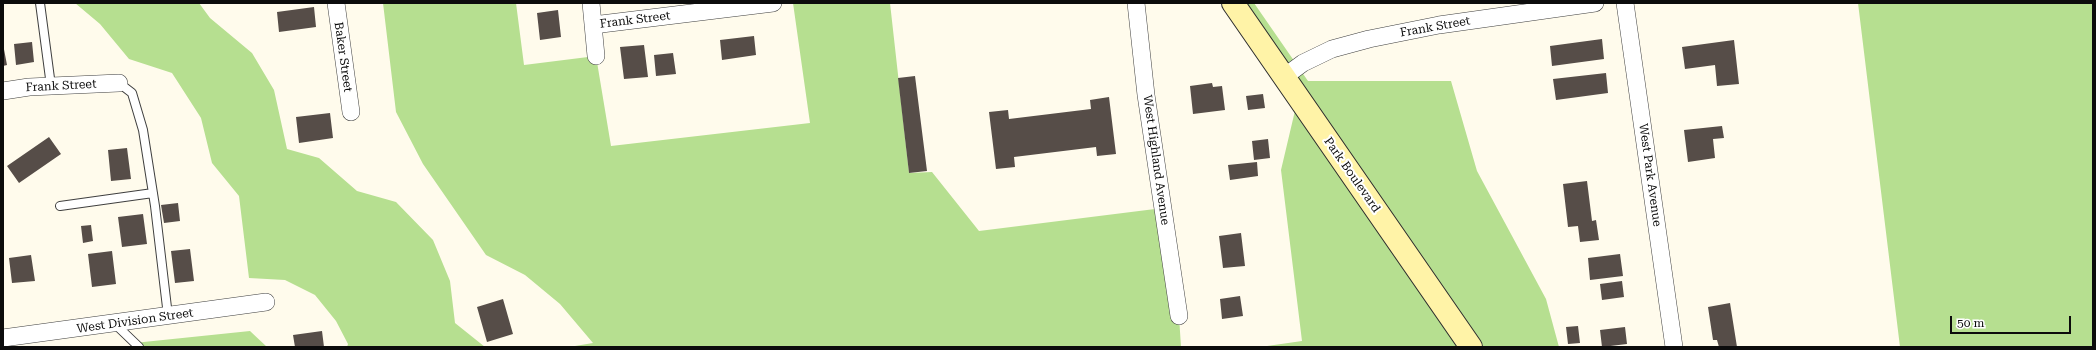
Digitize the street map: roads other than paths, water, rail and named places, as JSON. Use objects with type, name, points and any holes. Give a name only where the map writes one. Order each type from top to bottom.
[{"type":"main road","name":"Park Boulevard","points":[[1233,3],[1470,347]]},
{"type":"street","name":"Baker Street","points":[[336,3],[351,112]]},
{"type":"street","points":[[591,3],[596,56]]},
{"type":"street","name":"Frank Street","points":[[593,25],[773,3]]},
{"type":"street","name":"West Highland Avenue","points":[[1136,3],[1146,95],[1179,316]]},
{"type":"street","name":"Frank Street","points":[[1284,77],[1303,63],[1332,49],[1369,39],[1439,25],[1595,3]]},
{"type":"street","name":"West Park Avenue","points":[[1625,3],[1674,347]]},
{"type":"street","name":"Frank Street","points":[[3,91],[51,86],[119,83]]},
{"type":"street","name":"West Division Street","points":[[3,338],[115,324],[266,302]]},
{"type":"lane","points":[[40,3],[51,86]]},
{"type":"lane","points":[[119,83],[132,93],[141,122],[153,193],[168,316]]},
{"type":"lane","points":[[60,206],[153,193]]},
{"type":"lane","points":[[115,324],[139,347]]}]
